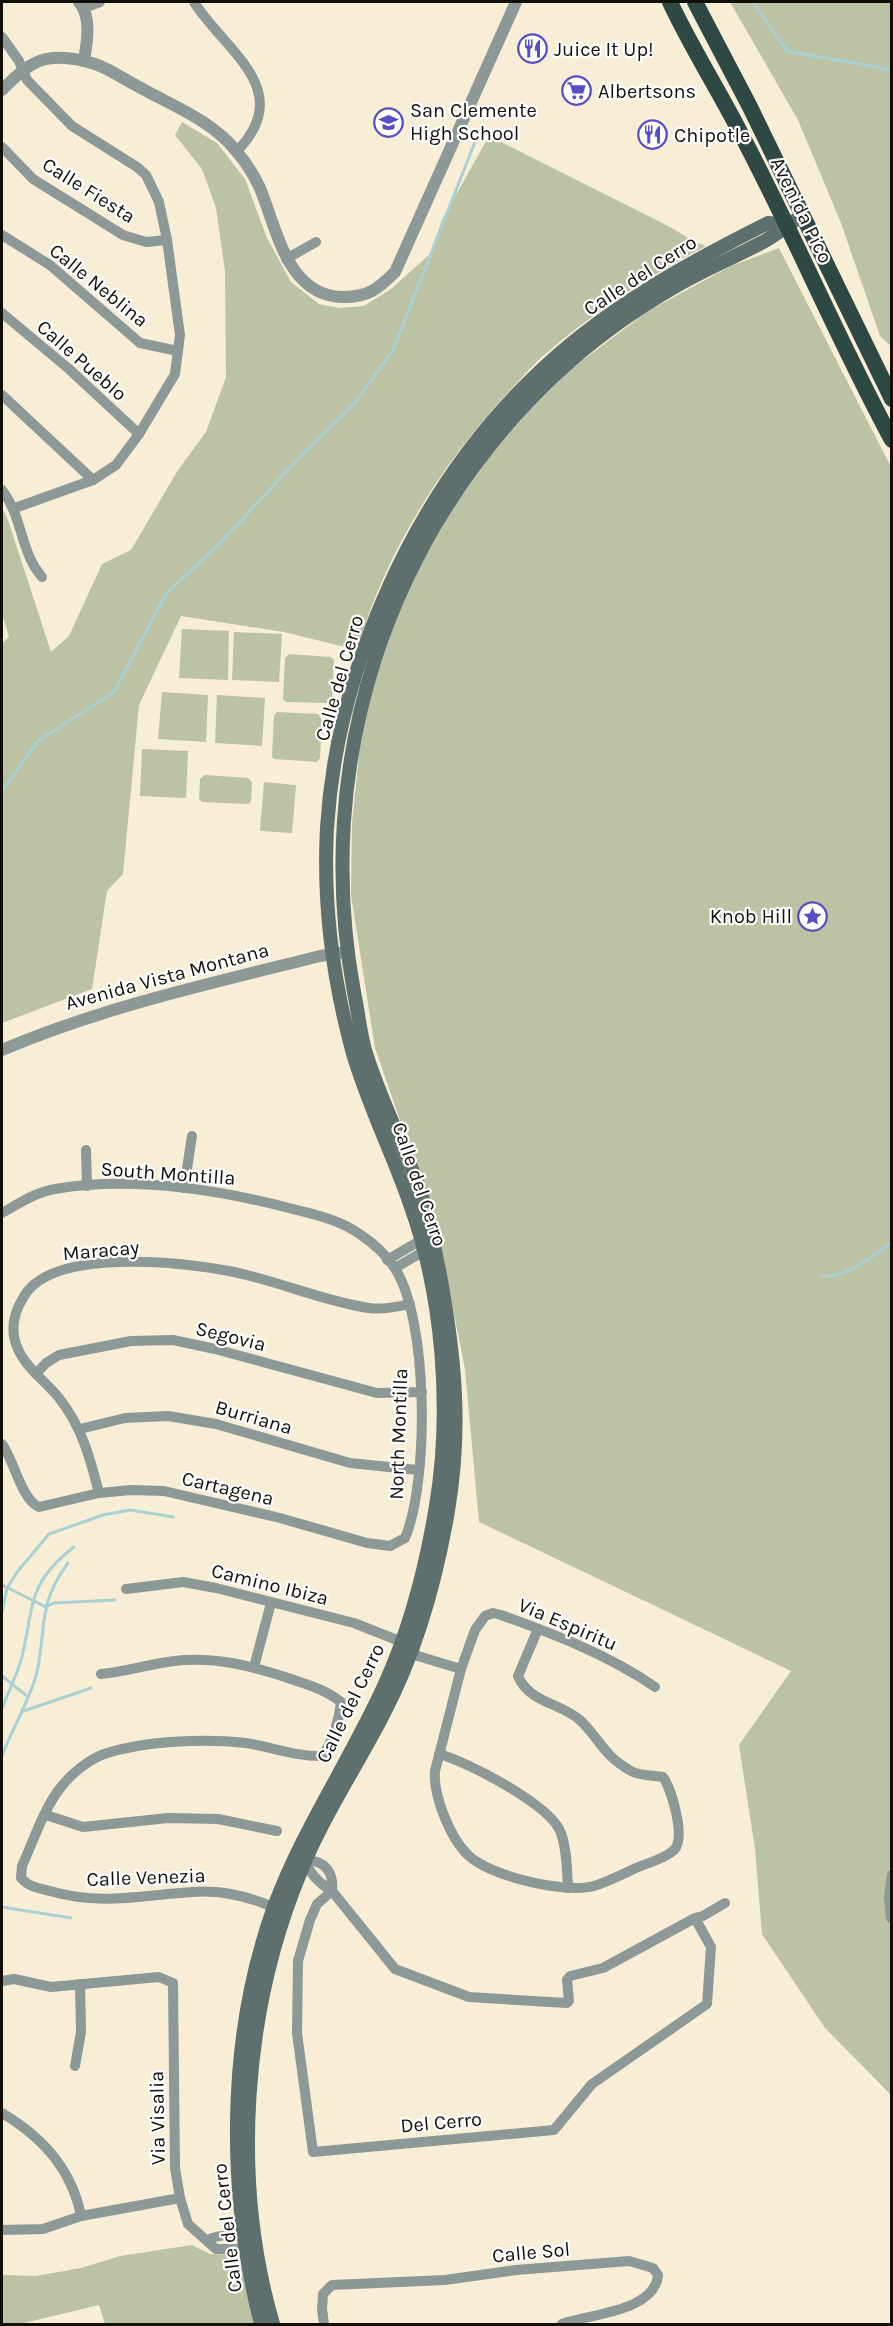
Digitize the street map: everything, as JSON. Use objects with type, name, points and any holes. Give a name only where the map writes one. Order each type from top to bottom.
[{"type":"highway","name":"Avenida Pico","points":[[670,2],[741,134],[864,390],[891,440]]},
{"type":"highway","name":"Avenida Pico","points":[[695,2],[891,399]]},
{"type":"highway","points":[[686,34],[702,35],[711,32]]},
{"type":"main road","name":"Calle del Cerro","points":[[261,2325],[251,2288],[248,2242],[250,2092],[255,2042],[279,1910],[333,1780],[406,1647],[422,1582],[437,1504],[443,1455],[444,1400],[440,1338],[422,1196],[364,1047],[340,954],[327,888],[327,828],[338,747],[353,685],[384,595],[403,556],[442,489],[504,407],[536,374],[578,339],[667,275],[768,223],[786,225],[802,216]]},
{"type":"main road","name":"Calle del Cerro","points":[[248,2242],[273,2325]]},
{"type":"street","points":[[84,61],[88,26],[81,5],[100,2]]},
{"type":"street","points":[[194,2],[250,71],[258,88],[260,107],[257,119],[247,139],[237,151]]},
{"type":"street","points":[[2,90],[23,70],[45,59],[74,58],[96,64],[217,130],[237,151],[259,187],[286,259],[298,276],[314,289],[335,297],[357,297],[378,289],[395,272],[516,2]]},
{"type":"street","points":[[2,38],[27,80],[72,126],[146,175],[159,202],[167,240],[180,335],[175,374],[139,434],[116,465],[93,480],[15,508]]},
{"type":"street","name":"Calle Fiesta","points":[[2,147],[33,179],[123,235],[146,242],[167,240]]},
{"type":"street","name":"Calle Neblina","points":[[2,235],[50,265],[140,343],[178,351]]},
{"type":"street","points":[[286,259],[316,242]]},
{"type":"street","name":"Calle Pueblo","points":[[2,313],[69,369],[139,434]]},
{"type":"street","points":[[2,395],[93,480]]},
{"type":"street","points":[[2,490],[15,508],[32,566],[42,577]]},
{"type":"street","name":"Avenida Vista Montana","points":[[2,1050],[53,1028],[110,1010],[309,959],[340,954]]},
{"type":"street","points":[[184,1188],[192,1136]]},
{"type":"street","points":[[86,1150],[87,1186]]},
{"type":"street","name":"South Montilla","points":[[2,1214],[30,1198],[53,1189],[134,1185],[224,1192],[334,1221],[361,1234],[391,1264]]},
{"type":"street","points":[[391,1264],[416,1243],[428,1244]]},
{"type":"street","name":"Maracay","points":[[99,1493],[80,1429],[59,1397],[22,1359],[15,1341],[16,1310],[27,1290],[40,1279],[69,1266],[180,1264],[230,1272],[371,1309],[410,1304]]},
{"type":"street","name":"North Montilla","points":[[391,1264],[410,1304],[417,1335],[422,1392],[415,1503],[405,1538]]},
{"type":"street","name":"Segovia","points":[[36,1374],[46,1363],[60,1355],[131,1341],[173,1340],[215,1349],[377,1393],[422,1392]]},
{"type":"street","name":"Burriana","points":[[80,1429],[125,1418],[168,1416],[216,1424],[350,1463],[418,1470]]},
{"type":"street","name":"Cartagena","points":[[2,1444],[28,1499],[39,1506],[99,1493],[131,1490],[164,1491],[280,1518],[367,1543],[390,1546],[405,1538]]},
{"type":"street","name":"Camino Ibiza","points":[[126,1589],[183,1582],[216,1588],[354,1623],[406,1647],[418,1656],[461,1669]]},
{"type":"street","points":[[254,1667],[271,1603]]},
{"type":"street","name":"Via Espiritu","points":[[461,1669],[475,1630],[485,1616],[497,1614],[538,1629],[634,1672],[656,1687]]},
{"type":"street","points":[[461,1669],[434,1782],[436,1795],[452,1830],[468,1855],[495,1872],[558,1888],[568,1888],[594,1886],[674,1851],[679,1840],[674,1802],[669,1786],[663,1777],[634,1773],[611,1758],[580,1720],[530,1693],[522,1686],[518,1676],[538,1629]]},
{"type":"street","name":"Calle Venezia","points":[[101,1674],[122,1672],[172,1661],[208,1659],[254,1667],[330,1693],[341,1702],[339,1718],[330,1745],[323,1756],[308,1757],[267,1746],[232,1742],[189,1742],[140,1746],[103,1755],[83,1765],[60,1788],[22,1866],[21,1878],[27,1885],[66,1896],[110,1900],[194,1892],[249,1898],[279,1910]]},
{"type":"street","points":[[439,1754],[472,1766],[529,1801],[553,1820],[561,1831],[564,1844],[568,1888]]},
{"type":"street","points":[[46,1815],[83,1827],[168,1818],[218,1819],[277,1831]]},
{"type":"street","points":[[301,1858],[313,1860],[329,1870],[333,1880],[332,1891]]},
{"type":"street","points":[[301,1858],[309,1872],[332,1891],[395,1970],[469,1997],[568,2003],[567,1980],[570,1976],[603,1968],[724,1903]]},
{"type":"street","points":[[891,1875],[889,1897],[891,1918]]},
{"type":"street","name":"Del Cerro","points":[[332,1891],[317,1904],[298,1961],[297,2033],[313,2152],[554,2130],[592,2084],[706,2004],[711,1947],[695,1918]]},
{"type":"street","name":"Via Visalia","points":[[80,1984],[159,1977],[173,1983],[175,2158],[180,2198],[188,2224],[198,2234],[208,2240],[214,2237],[248,2242]]},
{"type":"street","points":[[2,1981],[14,1979],[51,1987],[80,1984],[81,2032],[75,2066]]},
{"type":"street","points":[[2,2113],[43,2142],[60,2162],[81,2216]]},
{"type":"street","points":[[2,2230],[43,2229],[81,2216],[180,2198]]},
{"type":"street","name":"Calle Sol","points":[[324,2325],[323,2294],[332,2285],[445,2280],[516,2270],[629,2261],[653,2268],[658,2275],[654,2288],[629,2305],[561,2325]]},
{"type":"green space","points":[[730,2],[891,2],[891,346],[880,336],[841,223],[798,120]]},
{"type":"green space","points":[[182,122],[217,143],[245,179],[267,238],[291,282],[319,304],[339,308],[364,306],[391,289],[430,254],[442,220],[489,136],[706,246],[642,282],[582,324],[536,362],[487,416],[440,477],[400,543],[383,578],[357,650],[284,632],[181,616],[139,705],[123,874],[107,891],[92,989],[2,1023],[2,643],[9,637],[2,613],[2,508],[8,520],[51,652],[69,636],[102,564],[131,550],[178,470],[206,432],[226,377],[225,271],[216,208],[202,169],[175,135]]},
{"type":"green space","points":[[779,248],[891,467],[891,2095],[825,2028],[762,1934],[755,1849],[739,1745],[791,1671],[479,1522],[465,1369],[436,1224],[375,1048],[351,895],[352,823],[360,745],[370,696],[401,604],[423,560],[456,504],[490,456],[529,411],[570,370],[648,311],[731,266]]},
{"type":"green space","points":[[182,629],[229,631],[228,680],[179,678]]},
{"type":"green space","points":[[234,632],[282,634],[279,682],[232,680]]},
{"type":"green space","points":[[289,654],[331,657],[334,660],[332,700],[328,703],[286,702],[283,699],[285,658]]},
{"type":"green space","points":[[162,692],[208,695],[206,742],[158,739]]},
{"type":"green space","points":[[217,695],[265,698],[262,746],[215,743]]},
{"type":"green space","points":[[277,712],[318,714],[322,720],[320,758],[317,762],[272,757],[274,715]]},
{"type":"green space","points":[[142,749],[188,751],[186,798],[140,796]]},
{"type":"green space","points":[[205,775],[248,778],[252,782],[251,801],[248,804],[202,802],[199,799],[200,779]]},
{"type":"green space","points":[[264,782],[296,785],[292,833],[260,831]]},
{"type":"green space","points":[[192,2245],[210,2254],[238,2255],[256,2324],[105,2324],[99,2305],[24,2323],[2,2323],[2,2275],[36,2276],[81,2268],[120,2256]]},
{"type":"waterway","points":[[753,2],[787,51],[892,70]]},
{"type":"waterway","points":[[2,791],[38,741],[114,692],[166,594],[221,542],[300,457],[355,403],[393,350],[475,142]]},
{"type":"waterway","points":[[822,1276],[841,1274],[850,1270],[892,1242]]},
{"type":"waterway","points":[[2,1612],[7,1588],[49,1534],[103,1515],[130,1510],[173,1517]]},
{"type":"waterway","points":[[2,1709],[22,1657],[31,1609],[40,1584],[59,1560],[74,1547]]},
{"type":"waterway","points":[[2,1756],[27,1700],[38,1667],[48,1601],[68,1563]]},
{"type":"waterway","points":[[2,1585],[46,1607],[54,1603],[115,1600]]},
{"type":"waterway","points":[[2,1676],[27,1696]]},
{"type":"waterway","points":[[21,1712],[91,1688]]},
{"type":"waterway","points":[[2,1907],[71,1918]]},
{"type":"place","name":"Juice It Up!","points":[[533,49]]},
{"type":"place","name":"Albertsons","points":[[577,91]]},
{"type":"place","name":"San Clemente High School","points":[[389,122]]},
{"type":"place","name":"Chipotle","points":[[653,135]]},
{"type":"place","name":"Knob Hill","points":[[813,916]]}]
